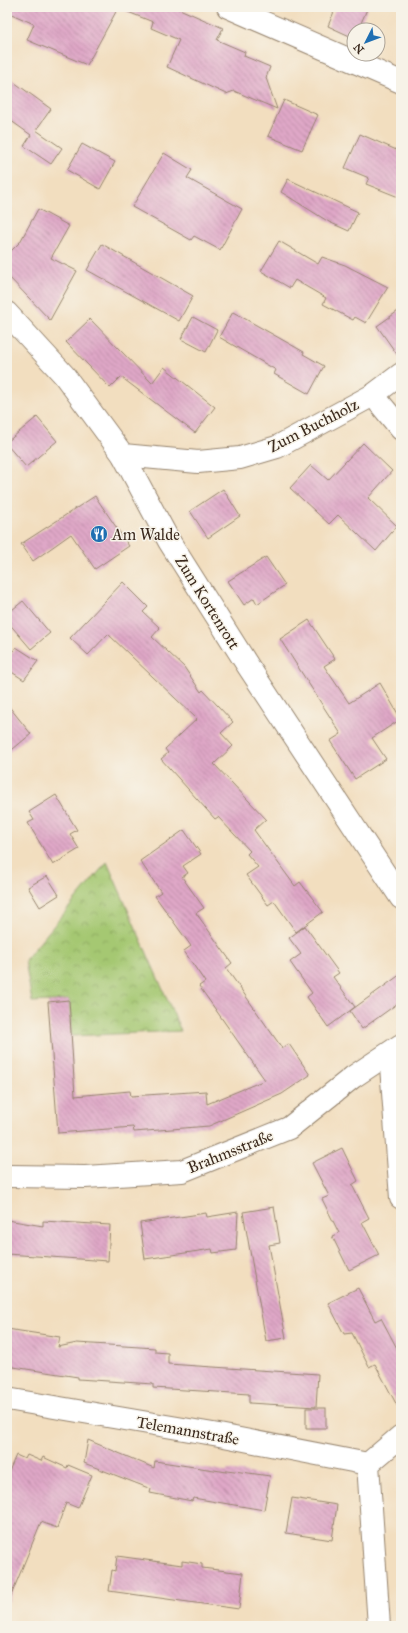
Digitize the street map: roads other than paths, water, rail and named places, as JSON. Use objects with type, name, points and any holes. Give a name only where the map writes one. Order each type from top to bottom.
[{"type":"street","points":[[228,7],[401,82]]},
{"type":"street","name":"Zum Kortenrott","points":[[7,313],[64,375],[123,455],[169,541],[248,666],[401,898]]},
{"type":"street","name":"Zum Buchholz","points":[[123,455],[198,462],[240,458],[277,447],[373,395],[401,374]]},
{"type":"street","points":[[373,395],[401,429]]},
{"type":"street","points":[[395,1049],[401,1198]]},
{"type":"street","name":"Brahmsstraße","points":[[7,1176],[85,1177],[182,1171],[289,1128],[353,1077],[395,1049]]},
{"type":"street","name":"Telemannstraße","points":[[7,1399],[218,1435],[368,1464]]},
{"type":"street","points":[[379,1626],[368,1464],[401,1436]]},
{"type":"place","name":"Am Walde","points":[[99,534]]}]
